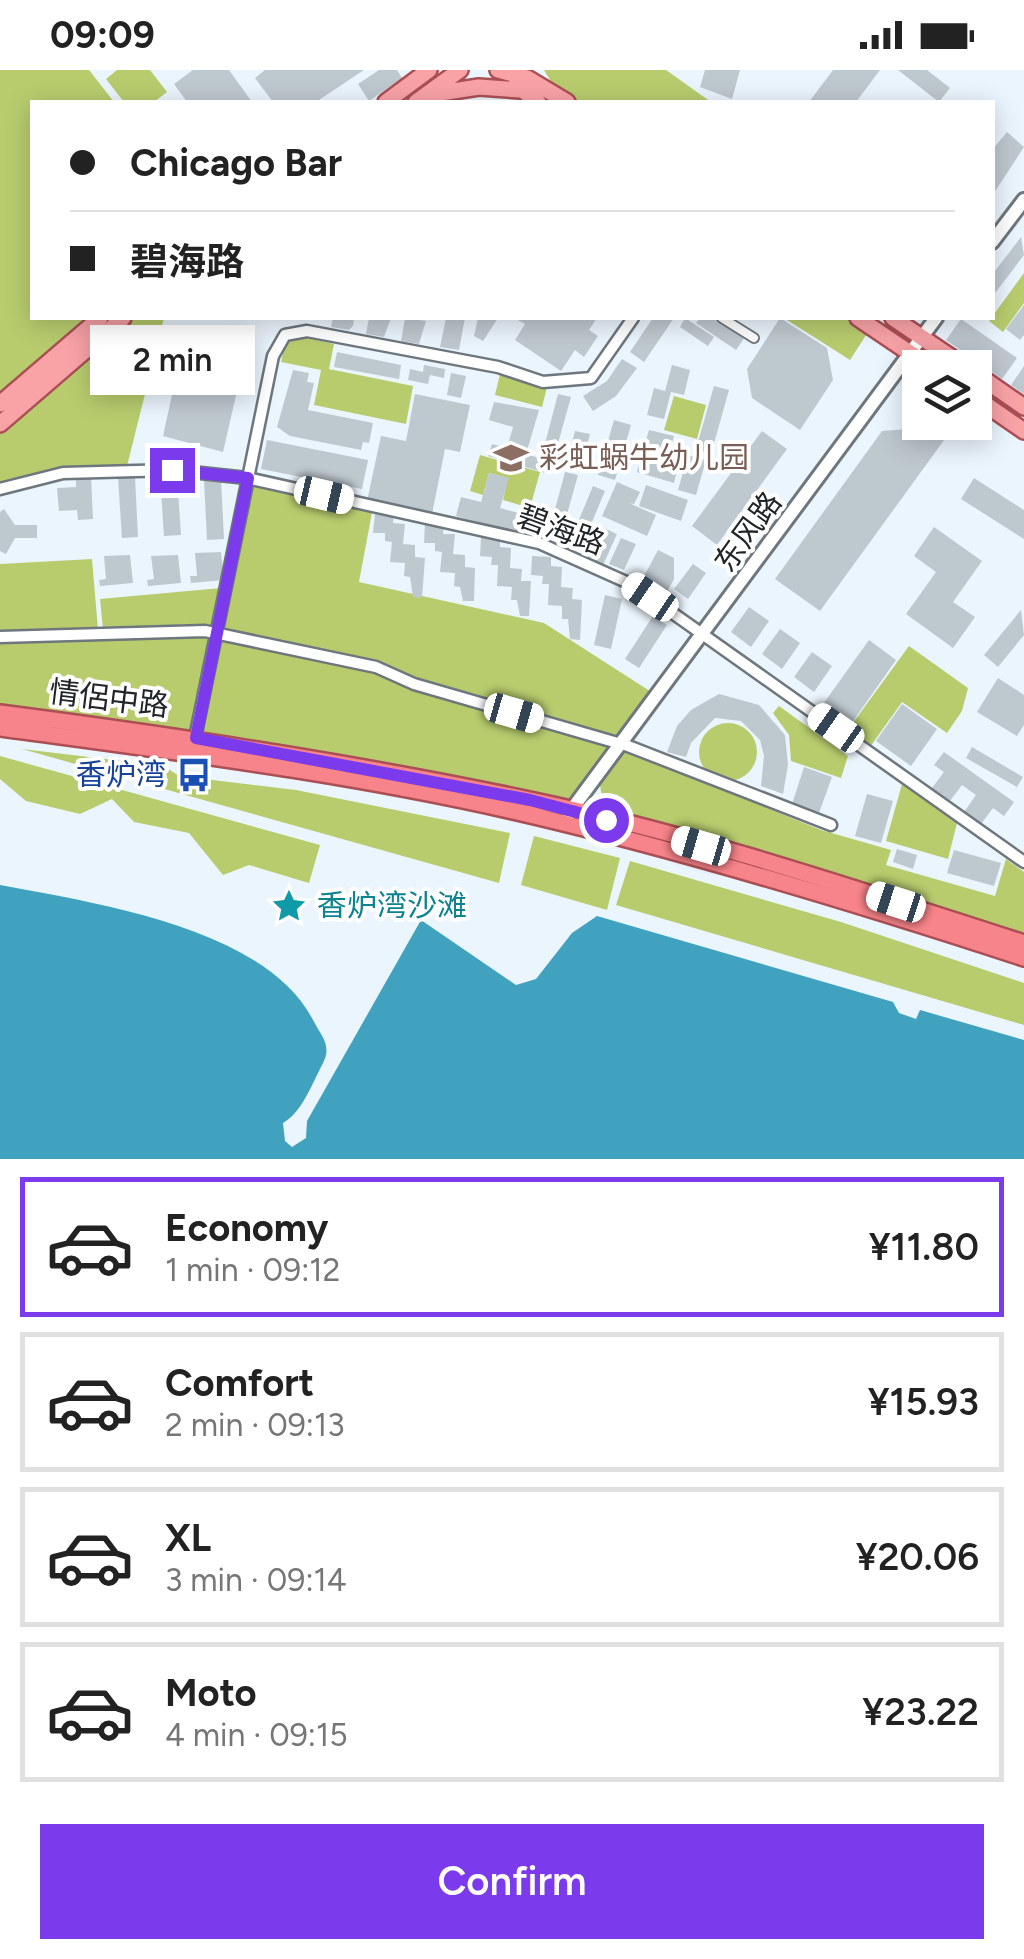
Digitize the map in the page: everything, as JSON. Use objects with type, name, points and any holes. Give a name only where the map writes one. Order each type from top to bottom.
[{"type":"highway","name":"情侶中路","points":[[0,713],[196,738],[568,817],[833,882],[1024,943]]},
{"type":"highway","name":"情侶中路","points":[[0,728],[197,755],[568,817],[1024,958]]},
{"type":"main road","points":[[389,100],[430,70]]},
{"type":"main road","points":[[421,99],[460,70]]},
{"type":"main road","points":[[503,70],[520,90]]},
{"type":"main road","points":[[503,70],[543,96]]},
{"type":"main road","points":[[535,70],[543,96]]},
{"type":"main road","points":[[421,99],[479,87],[543,96]]},
{"type":"main road","points":[[0,404],[98,320]]},
{"type":"main road","points":[[0,424],[120,320]]},
{"type":"main road","points":[[861,320],[907,350]]},
{"type":"main road","points":[[896,320],[942,350]]},
{"type":"main road","points":[[992,385],[1024,407]]},
{"type":"main road","points":[[992,408],[1024,430]]},
{"type":"street","points":[[995,238],[1024,200]]},
{"type":"street","points":[[196,738],[276,348],[292,332],[498,367],[543,382],[592,378],[632,320]]},
{"type":"street","points":[[725,320],[754,338]]},
{"type":"street","name":"东风路","points":[[912,350],[934,320]]},
{"type":"street","name":"东风路","points":[[568,817],[902,363]]},
{"type":"street","name":"碧海路","points":[[0,488],[63,473],[172,470],[248,478],[539,543],[633,585],[1024,862]]},
{"type":"street","points":[[0,637],[216,633],[376,667],[414,684],[620,743],[831,826]]},
{"type":"green space","points":[[0,70],[89,70],[112,100],[30,100],[30,320],[86,320],[0,393]]},
{"type":"green space","points":[[117,70],[150,70],[167,92],[157,100],[122,100],[106,79]]},
{"type":"green space","points":[[544,70],[666,70],[708,100],[575,100],[553,85]]},
{"type":"green space","points":[[1024,273],[1024,303],[1003,332],[989,321],[995,320],[995,313]]},
{"type":"green space","points":[[122,320],[164,320],[126,470],[63,472],[0,488],[0,425]]},
{"type":"green space","points":[[787,320],[855,320],[870,329],[850,360]]},
{"type":"green space","points":[[298,336],[334,344],[329,369],[413,386],[406,424],[314,405],[321,370],[281,362],[285,343]]},
{"type":"green space","points":[[500,374],[547,387],[542,407],[495,395]]},
{"type":"green space","points":[[674,396],[706,405],[697,439],[664,430]]},
{"type":"green space","points":[[480,455],[540,472],[530,508],[503,500],[508,478],[489,473],[483,495],[470,491]]},
{"type":"green space","points":[[254,484],[373,507],[359,582],[544,623],[656,695],[570,809],[0,704],[0,637],[221,634]]},
{"type":"green space","points":[[92,559],[98,630],[0,632],[0,564]]},
{"type":"green space","points":[[221,588],[213,628],[193,624],[103,629],[100,599]]},
{"type":"green space","points":[[909,646],[968,688],[962,711],[947,733],[902,702],[870,747],[847,731]]},
{"type":"green space","points":[[779,706],[848,756],[841,778],[791,761],[789,735],[773,713]]},
{"type":"green space","points":[[728,723],[749,731],[757,752],[749,773],[728,781],[707,773],[699,752],[707,731]]},
{"type":"green space","points":[[22,749],[164,766],[179,776],[296,790],[510,833],[499,883]]},
{"type":"green space","points":[[622,749],[821,830],[891,850],[886,865],[995,896],[1006,859],[1024,872],[1024,940],[605,815],[599,779]]},
{"type":"green space","points":[[0,756],[320,845],[309,883],[249,865],[223,875],[189,833],[134,822],[112,799],[80,814],[26,801],[0,779]]},
{"type":"green space","points":[[902,784],[957,823],[948,859],[886,841]]},
{"type":"green space","points":[[534,836],[620,858],[607,910],[521,885]]},
{"type":"green space","points":[[630,861],[841,922],[1024,983],[1024,1025],[616,905]]},
{"type":"water","points":[[0,885],[174,924],[257,962],[290,988],[313,1020],[326,1048],[325,1060],[305,1098],[283,1123],[285,1141],[292,1147],[306,1138],[307,1121],[421,920],[516,985],[536,979],[572,933],[597,916],[893,1002],[899,1013],[916,1019],[920,1010],[1024,1040],[1024,1159],[0,1159]]},
{"type":"building","points":[[193,70],[229,70],[251,100],[186,100],[174,84]]},
{"type":"building","points":[[265,70],[364,70],[319,100],[272,100],[255,78]]},
{"type":"building","points":[[379,70],[397,70],[402,78],[370,100],[358,84]]},
{"type":"building","points":[[705,70],[740,70],[732,99],[700,87]]},
{"type":"building","points":[[833,70],[880,70],[858,100],[810,100]]},
{"type":"building","points":[[898,70],[927,70],[950,88],[936,100]]},
{"type":"building","points":[[1007,132],[1024,147],[995,191],[995,146]]},
{"type":"building","points":[[1021,237],[1024,255],[995,293],[995,271]]},
{"type":"building","points":[[1024,305],[1024,335],[1020,340],[1006,329]]},
{"type":"building","points":[[333,320],[354,320],[349,330],[331,327]]},
{"type":"building","points":[[369,320],[390,320],[384,337],[366,334]]},
{"type":"building","points":[[405,320],[426,321],[419,344],[401,341]]},
{"type":"building","points":[[446,320],[465,320],[459,350],[440,347]]},
{"type":"building","points":[[478,320],[497,320],[483,341],[474,336]]},
{"type":"building","points":[[518,320],[596,320],[589,330],[598,336],[584,357],[575,350],[561,371],[515,340],[525,324]]},
{"type":"building","points":[[652,320],[673,320],[644,362],[630,352]]},
{"type":"building","points":[[688,320],[714,337],[708,346],[680,327]]},
{"type":"building","points":[[718,320],[745,337],[736,350],[696,323]]},
{"type":"building","points":[[779,320],[783,320],[827,348],[833,380],[800,430],[752,398],[747,369]]},
{"type":"building","points":[[962,320],[1017,358],[1002,379],[992,372],[992,350],[960,350],[946,340]]},
{"type":"building","points":[[191,332],[248,343],[223,452],[163,436],[175,381],[161,371],[160,354]]},
{"type":"building","points":[[337,352],[401,365],[399,379],[334,367]]},
{"type":"building","points":[[622,359],[637,368],[616,396],[593,411],[583,396],[607,381]]},
{"type":"building","points":[[424,365],[445,369],[444,378],[430,375],[428,384],[408,380],[410,369],[423,372]]},
{"type":"building","points":[[672,365],[690,370],[684,395],[671,392],[664,419],[647,415],[654,388],[665,391]]},
{"type":"building","points":[[1024,366],[1024,394],[1011,385]]},
{"type":"building","points":[[293,370],[309,373],[307,382],[314,383],[308,410],[373,423],[369,443],[363,442],[361,450],[290,436],[277,427]]},
{"type":"building","points":[[451,373],[466,376],[461,398],[447,395]]},
{"type":"building","points":[[714,386],[729,390],[711,454],[696,449]]},
{"type":"building","points":[[415,394],[470,405],[460,452],[445,449],[432,514],[367,501],[381,436],[406,441]]},
{"type":"building","points":[[558,394],[571,397],[555,454],[543,451]]},
{"type":"building","points":[[494,402],[539,410],[526,454],[552,462],[549,474],[488,456],[492,444],[507,448],[513,427],[489,420]]},
{"type":"building","points":[[614,420],[631,425],[615,480],[598,475]]},
{"type":"building","points":[[902,429],[902,440],[944,440],[820,611],[775,579],[882,431]]},
{"type":"building","points":[[649,430],[674,436],[666,463],[678,466],[674,483],[637,472]]},
{"type":"building","points":[[575,431],[590,434],[582,465],[567,461]]},
{"type":"building","points":[[762,431],[787,449],[717,545],[692,526]]},
{"type":"building","points":[[267,440],[368,460],[362,489],[261,469]]},
{"type":"building","points":[[688,455],[706,460],[696,495],[678,490]]},
{"type":"building","points":[[565,472],[578,475],[562,532],[550,528]]},
{"type":"building","points":[[489,473],[509,478],[500,508],[541,519],[536,538],[456,516],[461,497],[481,502]]},
{"type":"building","points":[[177,475],[181,535],[164,536],[160,477]]},
{"type":"building","points":[[91,476],[93,519],[78,520],[77,510],[59,511],[57,488],[76,487],[76,477]]},
{"type":"building","points":[[135,477],[138,537],[122,538],[118,478]]},
{"type":"building","points":[[974,478],[1024,510],[1024,539],[961,499]]},
{"type":"building","points":[[221,479],[224,539],[207,540],[204,480]]},
{"type":"building","points":[[617,482],[640,492],[634,504],[629,503],[656,515],[647,536],[602,516]]},
{"type":"building","points":[[646,485],[688,500],[681,521],[639,506]]},
{"type":"building","points":[[593,486],[605,491],[582,546],[570,541]]},
{"type":"building","points":[[4,509],[15,525],[37,525],[37,538],[15,538],[6,554],[0,551],[0,512]]},
{"type":"building","points":[[375,513],[394,514],[393,523],[405,524],[403,544],[415,545],[415,557],[425,558],[422,598],[413,597],[410,577],[404,576],[405,563],[390,562],[392,542],[385,541],[385,533],[373,533]]},
{"type":"building","points":[[425,523],[444,525],[443,534],[455,534],[453,554],[465,555],[465,567],[475,568],[474,601],[463,601],[460,587],[454,586],[455,573],[440,572],[442,552],[435,551],[435,543],[424,543]]},
{"type":"building","points":[[595,524],[617,534],[603,565],[581,555]]},
{"type":"building","points":[[934,527],[982,561],[953,602],[975,617],[953,648],[906,614],[936,572],[914,556]]},
{"type":"building","points":[[481,537],[500,538],[500,547],[511,548],[510,568],[522,569],[521,581],[531,581],[529,616],[520,616],[517,600],[511,600],[512,587],[497,586],[498,565],[491,565],[492,557],[480,556]]},
{"type":"building","points":[[621,538],[636,544],[624,570],[609,564]]},
{"type":"building","points":[[658,550],[674,558],[674,579],[665,595],[641,582]]},
{"type":"building","points":[[221,552],[224,580],[191,583],[190,576],[197,576],[195,553]]},
{"type":"building","points":[[130,555],[133,583],[100,586],[99,580],[106,579],[104,556]]},
{"type":"building","points":[[178,555],[181,583],[148,586],[147,580],[154,579],[151,556]]},
{"type":"building","points":[[532,556],[551,557],[551,566],[562,567],[561,587],[573,588],[572,599],[582,600],[580,640],[570,639],[568,619],[562,619],[562,606],[548,605],[549,584],[542,584],[543,576],[531,575]]},
{"type":"building","points":[[693,564],[706,573],[688,599],[674,589]]},
{"type":"building","points":[[605,595],[622,599],[611,649],[594,645]]},
{"type":"building","points":[[749,607],[769,621],[751,647],[731,632]]},
{"type":"building","points":[[1021,610],[1024,635],[998,667],[984,655]]},
{"type":"building","points":[[653,616],[667,625],[639,668],[625,659]]},
{"type":"building","points":[[780,629],[800,643],[782,669],[762,654]]},
{"type":"building","points":[[869,640],[896,660],[849,727],[821,707]]},
{"type":"building","points":[[812,652],[832,666],[814,692],[794,677]]},
{"type":"building","points":[[998,678],[1024,695],[1024,725],[1017,736],[977,712]]},
{"type":"building","points":[[719,694],[759,705],[785,735],[788,765],[783,794],[761,786],[764,756],[760,740],[741,721],[715,718],[691,743],[686,757],[667,752],[677,726],[691,710]]},
{"type":"building","points":[[902,704],[937,729],[911,766],[876,741]]},
{"type":"building","points":[[972,747],[1023,777],[1017,787],[966,758]]},
{"type":"building","points":[[944,752],[1014,802],[1004,816],[993,808],[981,824],[964,812],[976,795],[962,785],[950,801],[932,788],[944,772],[934,765]]},
{"type":"building","points":[[804,767],[832,777],[819,813],[792,804]]},
{"type":"building","points":[[867,794],[893,801],[881,843],[855,836]]},
{"type":"building","points":[[897,849],[917,855],[913,869],[893,862]]},
{"type":"building","points":[[954,850],[1001,863],[994,886],[947,873]]},
{"type":"place","name":"彩虹蜗牛幼儿园","points":[[511,458]]},
{"type":"place","name":"香炉湾","points":[[194,775]]},
{"type":"place","name":"香炉湾沙滩","points":[[289,906]]},
{"type":"route","points":[[172,470],[248,478],[196,738],[530,800],[606,820]]}]
